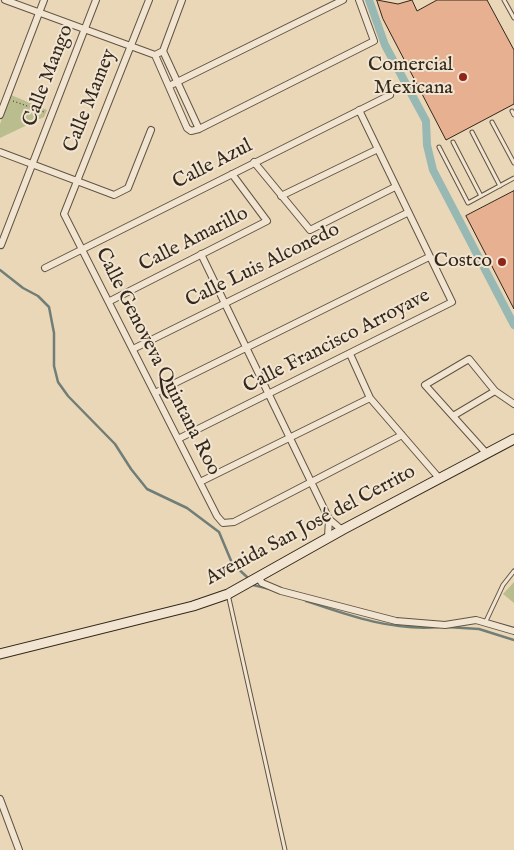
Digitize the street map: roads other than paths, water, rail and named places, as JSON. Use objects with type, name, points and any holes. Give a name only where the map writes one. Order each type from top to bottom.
[{"type":"street","points":[[5,0],[155,56],[187,128],[191,131],[199,129],[374,42],[359,0]]},
{"type":"street","points":[[0,114],[44,0]]},
{"type":"street","name":"Calle Mango","points":[[1,246],[96,0]]},
{"type":"street","name":"Calle Mamey","points":[[64,214],[149,0]]},
{"type":"street","points":[[155,56],[163,51],[182,0]]},
{"type":"street","points":[[169,86],[343,0]]},
{"type":"street","points":[[163,51],[199,129]]},
{"type":"street","name":"Calle Azul","points":[[45,268],[390,95]]},
{"type":"street","name":"Calle Francisco Arroyave","points":[[178,439],[452,302],[407,213],[359,110]]},
{"type":"street","points":[[0,152],[114,194],[128,188],[151,130]]},
{"type":"street","points":[[281,196],[378,149]]},
{"type":"street","points":[[254,162],[310,230],[395,187]]},
{"type":"street","name":"Calle Amarillo","points":[[110,301],[266,222],[232,174]]},
{"type":"street","name":"Calle Luis Alconedo","points":[[133,348],[407,213]]},
{"type":"street","name":"Calle Genoveva Quintana Roo","points":[[64,214],[110,301],[216,516],[224,523],[234,522],[312,483]]},
{"type":"street","points":[[201,254],[329,519],[342,530]]},
{"type":"street","points":[[156,393],[429,257]]},
{"type":"street","points":[[350,354],[370,398],[439,478]]},
{"type":"street","points":[[487,454],[425,385],[469,359],[495,391],[514,404]]},
{"type":"street","points":[[453,416],[495,391]]},
{"type":"street","points":[[200,482],[370,398]]},
{"type":"street","points":[[312,483],[402,435]]},
{"type":"street","name":"Avenida San José del Cerrito","points":[[0,654],[193,606],[228,594],[328,537],[514,439]]},
{"type":"street","points":[[328,537],[329,519]]},
{"type":"street","points":[[258,577],[262,583],[281,591],[396,621],[445,625],[476,620],[486,621],[514,631]]},
{"type":"street","points":[[0,799],[18,850]]},
{"type":"lane","points":[[504,0],[513,12],[514,18]]},
{"type":"lane","points":[[492,122],[514,163]]},
{"type":"lane","points":[[472,132],[500,186]]},
{"type":"lane","points":[[453,142],[481,196]]},
{"type":"lane","points":[[439,147],[468,203],[514,178]]},
{"type":"lane","points":[[486,621],[503,585],[514,571]]},
{"type":"lane","points":[[228,594],[285,850]]},
{"type":"waterway","points":[[369,0],[385,45],[426,121],[427,145],[433,170],[514,325]]},
{"type":"waterway","points":[[0,270],[23,288],[38,296],[49,307],[54,333],[54,366],[58,382],[68,396],[115,444],[147,489],[187,508],[219,532],[232,563],[247,577]]},
{"type":"waterway","points":[[253,585],[270,589]]},
{"type":"waterway","points":[[306,601],[371,621],[405,627],[439,627]]},
{"type":"waterway","points":[[447,627],[479,629],[514,640]]},
{"type":"place","name":"Comercial Mexicana","points":[[463,77]]},
{"type":"place","name":"Costco","points":[[502,262]]}]
